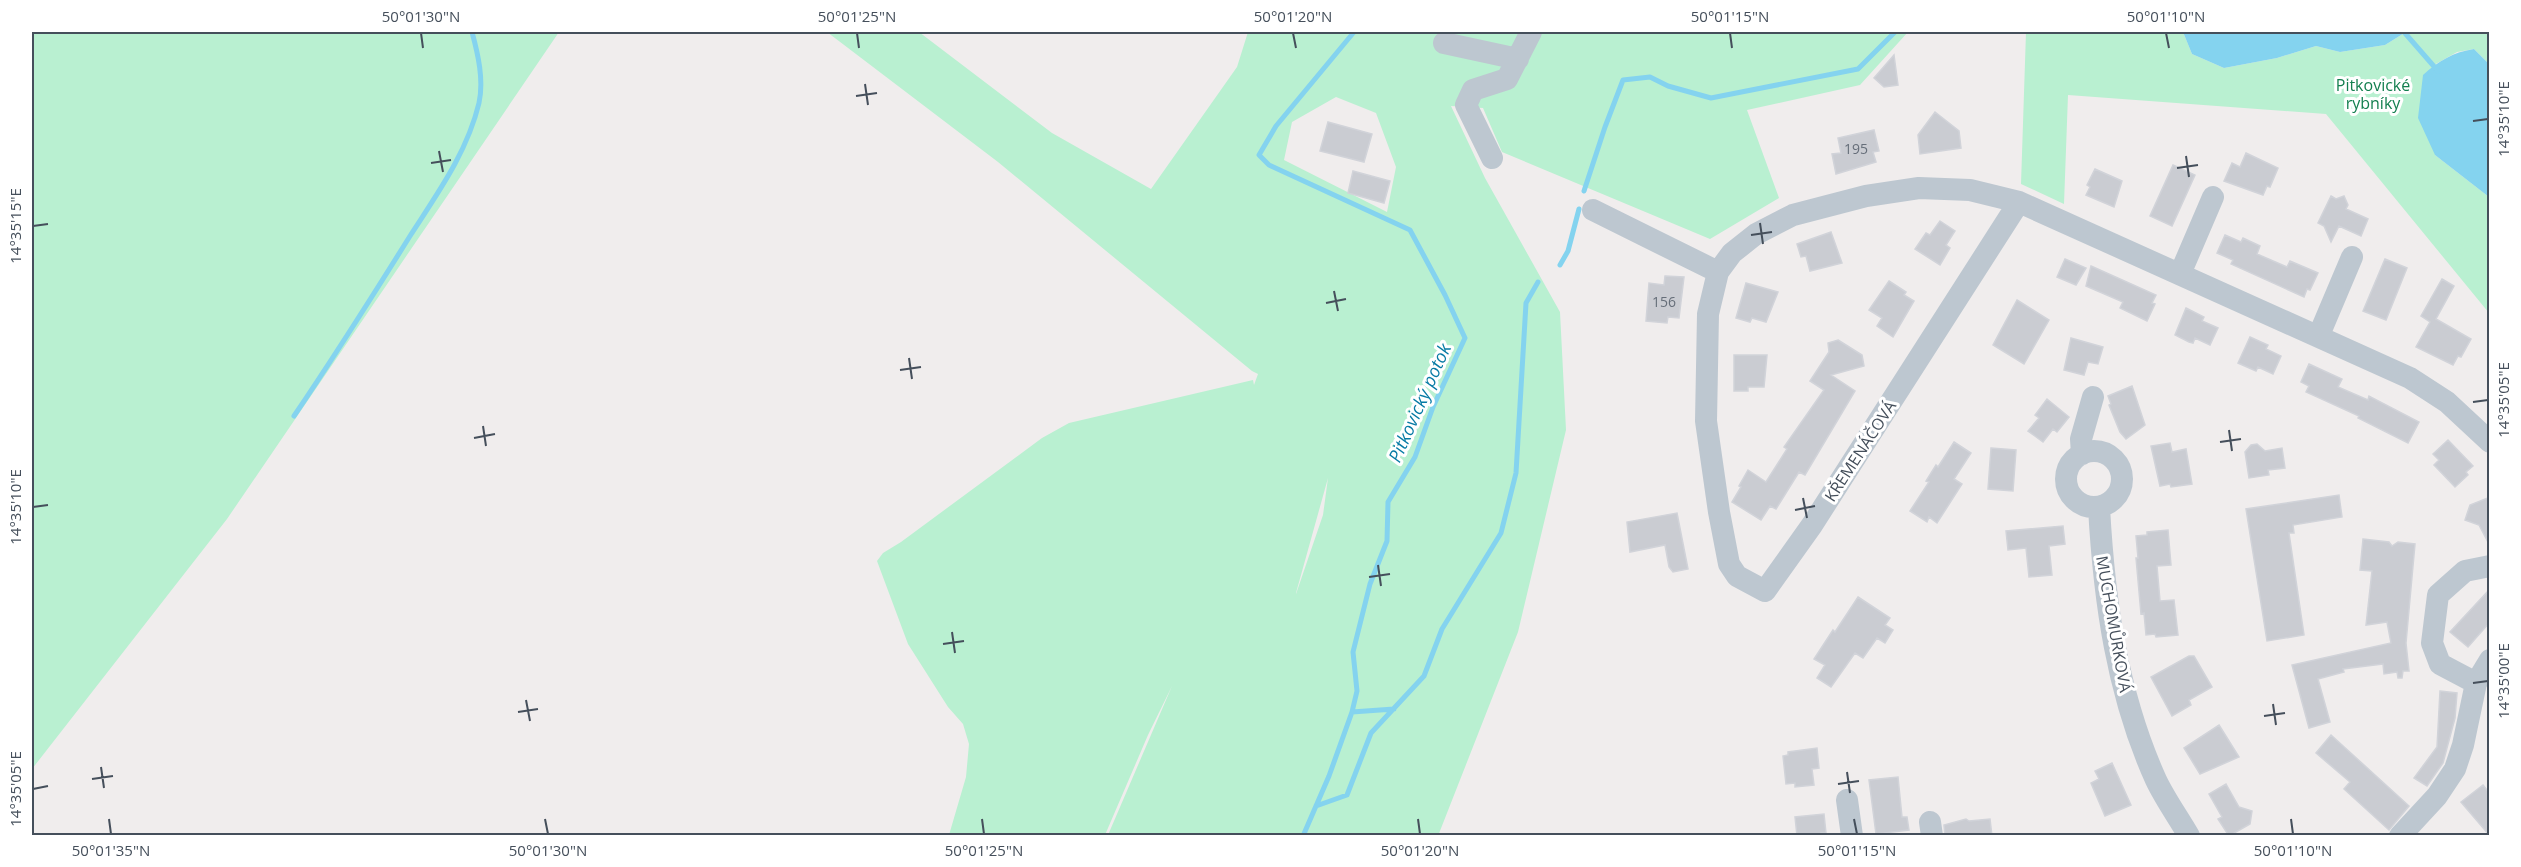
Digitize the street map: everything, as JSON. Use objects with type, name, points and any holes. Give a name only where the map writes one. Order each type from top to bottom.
[{"type":"street","points":[[1491,158],[1466,105],[1473,90],[1507,80],[1531,32]]},
{"type":"street","points":[[1444,43],[1518,59]]},
{"type":"street","name":"KŘEMENÁČOVÁ","points":[[2019,202],[1812,525],[1765,591],[1737,576],[1729,564],[1706,421],[1708,314],[1718,272],[1732,254],[1755,234],[1793,215],[1866,196],[1919,188],[1970,190],[2019,202],[2319,335],[2410,378],[2447,402],[2490,441]]},
{"type":"street","points":[[2180,274],[2213,197]]},
{"type":"street","points":[[1593,210],[1718,272]]},
{"type":"street","points":[[2319,335],[2352,257]]},
{"type":"street","points":[[2082,454],[2081,439],[2093,397]]},
{"type":"street","points":[[2095,451],[2109,455],[2118,465],[2122,478],[2120,491],[2111,502],[2099,507],[2085,506],[2074,499],[2067,488],[2066,474],[2072,462],[2082,454],[2095,451]]},
{"type":"street","name":"MUCHOMŮRKOVÁ","points":[[2099,507],[2107,602],[2117,660],[2131,711],[2157,781],[2189,836]]},
{"type":"street","points":[[2475,683],[2440,664],[2432,643],[2438,595],[2465,571],[2490,566]]},
{"type":"street","points":[[2400,836],[2437,796],[2455,769],[2463,745],[2475,683],[2490,660]]},
{"type":"street","points":[[1847,800],[1852,836]]},
{"type":"green space","points":[[32,32],[559,32],[227,519],[32,769]]},
{"type":"green space","points":[[827,32],[919,32],[1052,133],[1151,189],[1237,67],[1248,32],[1908,32],[1860,85],[1747,110],[1779,198],[1710,239],[1502,152],[1483,108],[1451,106],[1485,178],[1560,312],[1566,430],[1518,632],[1438,836],[1108,835],[1172,686],[1105,835],[949,835],[966,777],[969,744],[963,724],[948,707],[908,644],[877,561],[883,553],[1042,438],[1069,423],[1253,380],[1254,385],[1258,374],[998,162]],"holes":[[[1336,97],[1376,113],[1396,167],[1387,212],[1284,160],[1292,122]],[[1328,478],[1323,515],[1296,594],[1296,593]]]},
{"type":"green space","name":"Pitkovické rybníky","points":[[2026,32],[2183,32],[2192,54],[2224,68],[2277,58],[2316,46],[2340,52],[2385,45],[2406,32],[2489,32],[2489,64],[2474,49],[2457,52],[2434,65],[2435,155],[2489,197],[2489,313],[2326,114],[2068,95],[2064,204],[2021,184]]},
{"type":"water","points":[[2183,32],[2406,32],[2385,45],[2340,52],[2316,46],[2277,58],[2224,68],[2192,54]]},
{"type":"water","points":[[2474,49],[2489,64],[2489,197],[2435,155],[2418,118],[2423,75],[2434,65],[2447,58]]},
{"type":"building","points":[[1894,55],[1898,85],[1884,87],[1874,78]]},
{"type":"building","points":[[1935,112],[1959,131],[1961,148],[1920,154],[1918,135]]},
{"type":"building","points":[[1328,122],[1372,134],[1364,162],[1320,151]]},
{"type":"building","points":[[1874,130],[1879,151],[1873,152],[1876,162],[1836,174],[1832,154],[1841,153],[1838,138]]},
{"type":"building","points":[[2246,153],[2278,168],[2270,187],[2267,186],[2263,195],[2224,181],[2232,163],[2240,167]]},
{"type":"building","points":[[2173,165],[2195,175],[2172,226],[2150,216]]},
{"type":"building","points":[[2095,169],[2122,181],[2114,207],[2086,195],[2090,187],[2087,185]]},
{"type":"building","points":[[1353,171],[1390,181],[1384,203],[1348,193]]},
{"type":"building","points":[[2331,196],[2336,199],[2344,196],[2348,205],[2346,209],[2368,219],[2361,236],[2339,226],[2331,242],[2324,226],[2318,223]]},
{"type":"building","points":[[1940,221],[1955,231],[1946,245],[1950,248],[1940,265],[1915,249],[1926,233],[1930,235]]},
{"type":"building","points":[[1831,232],[1842,263],[1810,271],[1806,256],[1801,257],[1797,244]]},
{"type":"building","points":[[2225,235],[2241,242],[2243,238],[2260,246],[2257,254],[2287,267],[2290,261],[2318,273],[2310,290],[2307,289],[2304,297],[2231,264],[2233,260],[2217,253]]},
{"type":"building","points":[[2065,259],[2086,268],[2076,285],[2057,277]]},
{"type":"building","points":[[2385,259],[2407,268],[2386,320],[2363,311]]},
{"type":"building","points":[[2091,266],[2156,295],[2152,303],[2155,304],[2147,321],[2120,308],[2123,302],[2086,286]]},
{"type":"building","points":[[1665,276],[1684,277],[1679,318],[1668,317],[1667,323],[1646,321],[1649,283],[1664,285]]},
{"type":"building","points":[[2442,279],[2454,286],[2436,319],[2471,339],[2461,357],[2458,356],[2453,365],[2416,347],[2430,322],[2421,316]]},
{"type":"building","points":[[1889,281],[1906,292],[1904,295],[1914,301],[1893,337],[1877,326],[1882,318],[1869,310]]},
{"type":"building","points":[[1746,283],[1778,292],[1766,322],[1752,318],[1750,322],[1736,318]]},
{"type":"building","points":[[2017,300],[2049,320],[2024,364],[1993,345]]},
{"type":"building","points":[[2186,308],[2204,317],[2202,321],[2218,328],[2210,345],[2195,338],[2193,343],[2189,342],[2175,335]]},
{"type":"building","points":[[2250,337],[2268,345],[2266,349],[2281,356],[2273,374],[2258,367],[2256,371],[2238,363]]},
{"type":"building","points":[[2071,338],[2103,347],[2098,364],[2088,362],[2084,375],[2064,370]]},
{"type":"building","points":[[1838,340],[1862,355],[1864,366],[1831,375],[1855,391],[1805,475],[1799,472],[1776,509],[1770,506],[1761,520],[1732,502],[1748,470],[1766,482],[1787,449],[1784,447],[1824,390],[1810,381],[1829,352],[1828,343]]},
{"type":"building","points":[[1734,355],[1767,355],[1764,387],[1748,387],[1748,391],[1734,391]]},
{"type":"building","points":[[2309,364],[2342,379],[2338,387],[2368,400],[2369,396],[2419,422],[2408,443],[2358,418],[2359,416],[2306,392],[2309,386],[2301,382]]},
{"type":"building","points":[[2132,386],[2145,425],[2126,439],[2120,432],[2109,405],[2111,404],[2108,396]]},
{"type":"building","points":[[2047,399],[2069,417],[2057,432],[2053,429],[2043,442],[2028,431],[2039,418],[2035,415]]},
{"type":"building","points":[[2448,440],[2473,466],[2466,472],[2468,475],[2455,487],[2434,465],[2439,460],[2433,454]]},
{"type":"building","points":[[1954,442],[1971,453],[1954,479],[1962,484],[1937,523],[1929,517],[1927,522],[1910,511],[1929,482],[1926,481],[1936,465],[1938,467]]},
{"type":"building","points":[[2170,443],[2172,452],[2186,449],[2192,484],[2160,486],[2151,446]]},
{"type":"building","points":[[2257,444],[2265,451],[2282,448],[2285,468],[2268,470],[2269,475],[2249,478],[2245,452],[2251,445]]},
{"type":"building","points":[[1991,448],[2016,450],[2013,491],[1988,489]]},
{"type":"building","points":[[2339,495],[2342,517],[2293,525],[2294,533],[2289,533],[2304,635],[2267,641],[2246,509]]},
{"type":"building","points":[[2490,497],[2490,546],[2479,525],[2465,520],[2470,505]]},
{"type":"building","points":[[1677,513],[1688,569],[1673,572],[1669,567],[1665,545],[1630,552],[1627,522]]},
{"type":"building","points":[[2063,526],[2065,544],[2049,546],[2052,575],[2029,577],[2026,548],[2008,550],[2006,531]]},
{"type":"building","points":[[2168,530],[2171,565],[2157,566],[2160,601],[2174,600],[2178,635],[2156,637],[2155,634],[2146,635],[2144,613],[2141,614],[2136,536],[2147,535],[2147,532]]},
{"type":"building","points":[[2363,539],[2389,542],[2392,546],[2398,542],[2415,544],[2406,643],[2409,671],[2403,671],[2402,678],[2398,678],[2397,672],[2384,674],[2383,664],[2343,669],[2344,672],[2318,679],[2330,722],[2309,728],[2292,665],[2391,643],[2387,622],[2366,625],[2372,571],[2360,570]]},
{"type":"building","points":[[2490,589],[2490,622],[2468,647],[2450,632]]},
{"type":"building","points":[[1858,597],[1890,618],[1885,625],[1893,630],[1885,643],[1877,638],[1863,658],[1855,653],[1831,687],[1817,678],[1825,665],[1814,659]]},
{"type":"building","points":[[2189,656],[2194,656],[2212,687],[2189,700],[2191,705],[2172,716],[2151,677]]},
{"type":"building","points":[[2440,691],[2457,693],[2455,718],[2443,763],[2427,786],[2414,778],[2437,747]]},
{"type":"building","points":[[2219,725],[2239,757],[2200,774],[2184,748]]},
{"type":"building","points":[[2331,735],[2409,806],[2389,830],[2344,789],[2350,782],[2316,753]]},
{"type":"building","points":[[1817,748],[1819,768],[1812,769],[1814,785],[1795,787],[1795,783],[1786,784],[1783,756],[1788,755],[1788,752]]},
{"type":"building","points":[[2112,763],[2131,805],[2105,816],[2091,783],[2099,779],[2095,771]]},
{"type":"building","points":[[1898,777],[1902,817],[1907,817],[1909,830],[1876,834],[1869,780]]},
{"type":"building","points":[[2226,784],[2239,807],[2252,811],[2250,824],[2229,836],[2218,819],[2222,817],[2209,794]]},
{"type":"building","points":[[2483,785],[2490,794],[2490,836],[2461,802]]},
{"type":"building","points":[[1824,814],[1826,833],[1821,833],[1821,836],[1797,836],[1795,817]]},
{"type":"building","points":[[1966,819],[1969,821],[1990,819],[1992,836],[1945,836],[1944,825]]},
{"type":"waterway","points":[[294,416],[441,189],[467,139],[479,103],[481,85],[472,32]]},
{"type":"waterway","name":"Pitkovický potok","points":[[1303,836],[1329,776],[1352,712],[1357,691],[1353,652],[1370,584],[1387,541],[1388,502],[1415,457],[1433,407],[1465,338],[1410,230],[1269,165],[1259,155],[1276,126],[1354,32]]},
{"type":"waterway","points":[[1584,191],[1623,80],[1650,77],[1668,86],[1711,98],[1858,69],[1895,32]]},
{"type":"waterway","points":[[2404,32],[2438,71]]},
{"type":"waterway","points":[[1560,265],[1568,251],[1579,209]]},
{"type":"waterway","points":[[1316,806],[1347,795],[1371,733],[1424,676],[1442,629],[1501,533],[1516,473],[1526,303],[1538,282]]},
{"type":"waterway","points":[[1352,712],[1394,709]]}]
